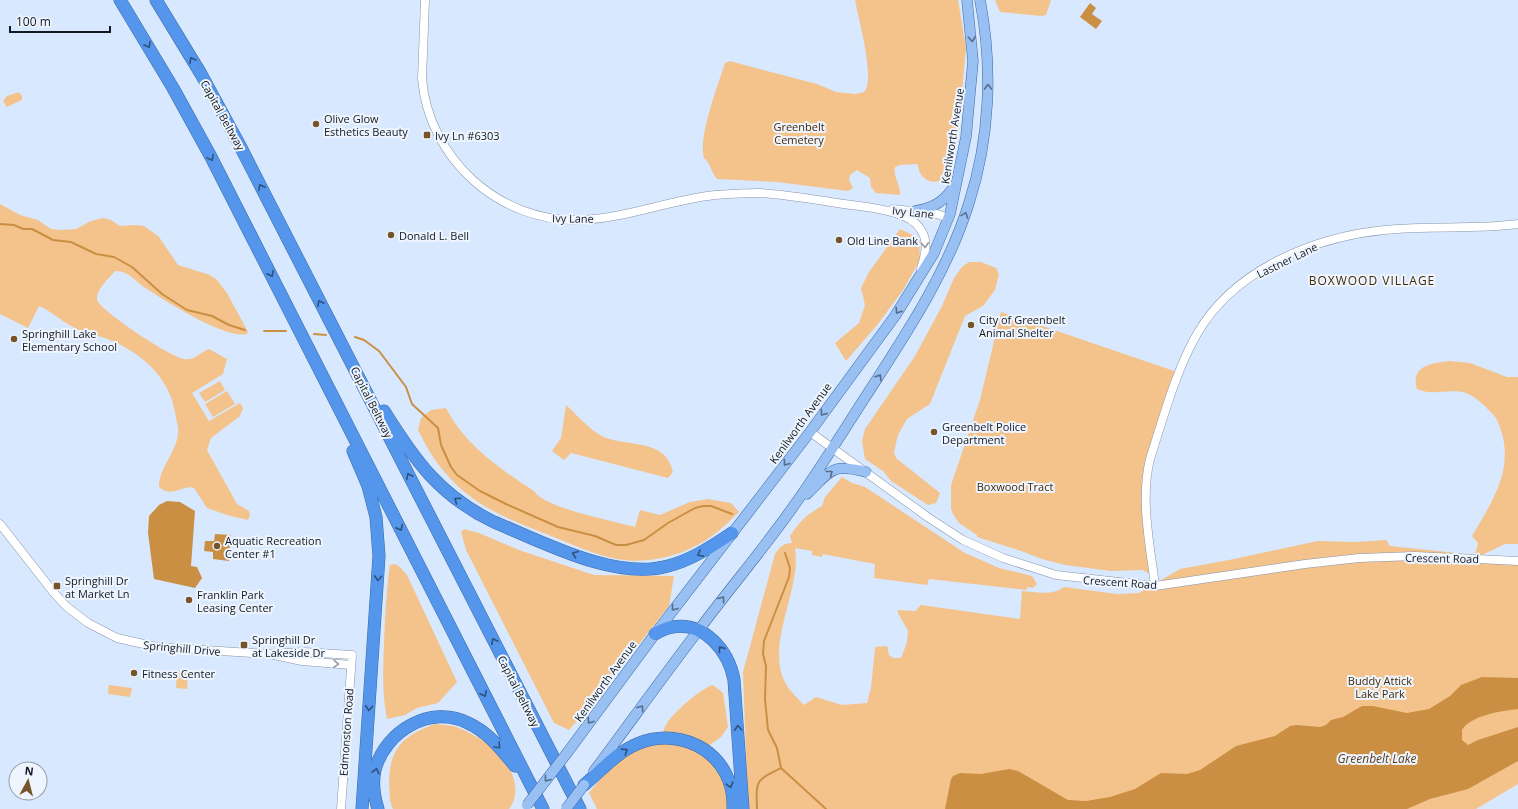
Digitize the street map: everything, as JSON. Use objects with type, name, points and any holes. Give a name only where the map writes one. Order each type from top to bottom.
[{"type":"highway","points":[[120,0],[174,88],[211,158],[543,809]]},
{"type":"highway","name":"Capital Beltway","points":[[156,0],[201,74],[238,142],[580,809]]},
{"type":"highway","points":[[338,337],[418,463],[442,488],[480,515],[585,559],[629,570],[656,569],[682,562],[707,550],[732,533]]},
{"type":"highway","points":[[326,381],[368,486],[376,517],[378,533],[378,576],[362,809]]},
{"type":"highway","points":[[655,634],[672,627],[698,630],[715,642],[729,661],[732,670],[743,809]]},
{"type":"highway","points":[[378,809],[374,782],[379,758],[385,747],[404,728],[417,721],[430,718],[455,718],[468,722],[483,731],[498,745],[529,783]]},
{"type":"highway","points":[[584,785],[621,753],[636,744],[650,739],[663,737],[682,739],[696,744],[708,752],[719,763],[728,776],[732,788],[733,809]]},
{"type":"highway","points":[[544,738],[588,809]]},
{"type":"main road","name":"Kenilworth Avenue","points":[[525,808],[655,634],[810,432],[895,316],[934,253],[948,218],[959,178],[966,137],[972,84],[973,45],[967,0]]},
{"type":"main road","points":[[566,809],[698,630],[792,509],[834,448],[918,314],[950,251],[973,191],[985,124],[988,65],[980,0]]},
{"type":"main road","points":[[915,211],[924,210],[939,204],[950,194],[959,178]]},
{"type":"main road","points":[[948,218],[951,220],[952,229],[950,251]]},
{"type":"main road","points":[[792,509],[835,469],[846,467],[866,472]]},
{"type":"street","name":"Ivy Lane","points":[[425,0],[421,73],[423,91],[432,122],[452,160],[462,172],[490,194],[513,207],[530,214],[548,218],[578,220],[604,217],[700,197],[748,193],[783,195],[876,209],[915,211],[937,214],[948,218]]},
{"type":"street","name":"Ivy Lane","points":[[876,209],[905,217],[921,229],[926,248],[919,278]]},
{"type":"street","name":"Lastner Lane","points":[[1154,586],[1145,495],[1146,473],[1188,352],[1202,326],[1227,296],[1248,279],[1268,266],[1312,246],[1340,238],[1386,230],[1518,224]]},
{"type":"street","name":"Crescent Road","points":[[810,432],[935,522],[972,544],[1003,558],[1056,575],[1154,586],[1305,564],[1359,558],[1422,556],[1518,560]]},
{"type":"street","name":"Springhill Drive","points":[[0,524],[62,602],[83,620],[107,634],[131,642],[150,646],[269,654],[303,652],[352,655]]},
{"type":"street","name":"Springhill Drive","points":[[269,654],[302,661],[351,665]]},
{"type":"street","name":"Edmonston Road","points":[[341,809],[352,655]]},
{"type":"green space","name":"Greenbelt Cemetery","points":[[855,0],[958,0],[966,48],[957,144],[948,177],[941,181],[933,182],[926,180],[923,177],[917,164],[900,165],[895,167],[895,171],[900,195],[876,193],[871,187],[870,178],[857,170],[850,175],[849,180],[853,188],[848,191],[777,182],[717,179],[704,158],[703,149],[706,125],[725,63],[730,61],[817,84],[836,92],[855,94],[864,92],[867,86],[867,63]]},
{"type":"green space","points":[[995,0],[1051,0],[1046,15],[1041,16],[1000,12]]},
{"type":"green space","points":[[19,92],[22,96],[22,100],[7,107],[3,101],[7,96]]},
{"type":"green space","points":[[0,204],[20,215],[38,220],[51,229],[76,229],[91,221],[103,218],[111,220],[120,226],[144,226],[159,237],[178,265],[210,275],[217,280],[227,293],[248,332],[247,334],[238,334],[211,326],[156,295],[132,277],[120,271],[115,271],[106,281],[97,296],[97,299],[100,304],[121,322],[165,351],[177,357],[191,359],[209,349],[227,359],[223,374],[192,393],[209,421],[240,403],[243,408],[240,416],[211,438],[207,450],[237,504],[249,511],[250,515],[248,520],[230,516],[207,508],[194,488],[190,487],[168,492],[159,487],[162,473],[175,447],[178,427],[173,404],[168,391],[162,380],[145,361],[123,346],[77,329],[39,306],[28,328],[0,314]]},
{"type":"green space","points":[[900,229],[919,238],[920,260],[903,290],[878,324],[846,361],[835,343],[859,323],[865,305],[861,288],[869,272]]},
{"type":"green space","points":[[969,262],[981,262],[996,268],[999,274],[995,290],[983,306],[965,316],[930,404],[907,419],[898,435],[894,452],[896,458],[940,493],[936,503],[928,505],[891,481],[883,471],[865,459],[862,441],[865,429],[915,356],[942,306],[954,278],[962,267]]},
{"type":"green space","name":"Boxwood Tract","points":[[1001,312],[1180,373],[1146,473],[1153,575],[1142,570],[1111,571],[1065,565],[1042,559],[977,537],[977,535],[959,523],[953,514],[951,509],[951,485],[980,400]]},
{"type":"green space","name":"Buddy Attick Lake Park","points":[[1450,361],[1470,363],[1507,377],[1518,377],[1518,544],[1505,544],[1480,556],[1518,560],[1518,784],[1476,809],[748,809],[743,672],[775,554],[782,546],[792,543],[790,536],[797,526],[807,515],[822,506],[825,497],[842,477],[852,483],[865,487],[965,553],[999,568],[1032,576],[1037,584],[1033,588],[1028,587],[1026,590],[929,579],[927,585],[874,578],[875,564],[823,554],[822,557],[812,555],[812,551],[795,548],[796,564],[781,635],[779,652],[780,669],[786,684],[804,705],[816,697],[842,705],[867,703],[871,688],[875,647],[887,646],[889,655],[893,658],[900,658],[907,642],[908,631],[898,613],[898,610],[915,611],[921,605],[1020,619],[1022,591],[1039,593],[1055,592],[1064,587],[1117,594],[1139,593],[1180,569],[1318,541],[1355,542],[1386,540],[1390,546],[1475,555],[1478,543],[1472,536],[1496,493],[1504,465],[1505,450],[1502,434],[1496,418],[1476,399],[1462,392],[1429,392],[1417,389],[1416,381],[1420,370],[1430,364]]},
{"type":"green space","points":[[220,381],[225,390],[205,402],[199,393]]},
{"type":"green space","points":[[227,391],[235,404],[213,417],[205,404]]},
{"type":"green space","points":[[566,405],[599,435],[613,440],[654,449],[662,454],[669,461],[673,472],[668,478],[571,453],[564,460],[552,451],[561,438]]},
{"type":"green space","points":[[446,408],[463,433],[484,455],[540,497],[565,508],[635,527],[640,510],[660,515],[690,502],[708,499],[731,503],[739,512],[702,543],[667,557],[642,561],[629,561],[592,552],[518,523],[489,509],[475,500],[450,478],[432,456],[418,430],[421,418],[431,410]]},
{"type":"green space","points":[[464,529],[479,533],[519,550],[594,575],[674,576],[669,606],[594,701],[569,730],[554,723],[466,550],[461,532]]},
{"type":"green space","points":[[395,564],[407,575],[457,682],[438,703],[417,708],[405,715],[387,719],[383,682],[385,615],[390,565]]},
{"type":"green space","points":[[177,671],[188,672],[187,689],[176,688]]},
{"type":"green space","points":[[109,685],[132,688],[130,697],[108,694]]},
{"type":"green space","points":[[713,685],[723,693],[728,727],[721,737],[701,751],[725,781],[728,809],[597,809],[589,793],[604,775],[628,754],[648,744],[660,741],[670,718],[695,695]]},
{"type":"green space","points":[[435,724],[453,726],[463,730],[486,742],[500,755],[510,769],[515,786],[513,802],[509,809],[393,809],[390,800],[389,785],[392,762],[395,753],[406,739]]},
{"type":"water","points":[[1090,3],[1096,8],[1092,14],[1102,21],[1096,29],[1080,17]]},
{"type":"water","points":[[167,501],[180,502],[195,511],[191,566],[197,567],[202,578],[195,588],[154,579],[148,533],[149,516],[159,505]]},
{"type":"water","name":"Aquatic Recreation Center #1","points":[[215,534],[231,535],[229,561],[213,559],[213,552],[204,551],[205,541],[214,541]]},
{"type":"water","name":"Greenbelt Lake","points":[[1482,677],[1518,678],[1518,709],[1479,717],[1466,725],[1462,730],[1462,740],[1468,745],[1478,740],[1518,727],[1518,761],[1468,789],[1430,799],[1407,809],[945,809],[951,779],[953,776],[960,773],[981,774],[1009,769],[1018,771],[1068,800],[1086,801],[1110,797],[1135,789],[1161,773],[1187,774],[1200,770],[1236,746],[1275,736],[1290,726],[1297,725],[1320,727],[1326,725],[1331,720],[1343,717],[1362,706],[1373,706],[1407,713],[1429,709],[1450,696],[1461,685]]},
{"type":"waterway","points":[[0,224],[14,225],[23,229],[32,229],[53,240],[71,242],[96,254],[114,257],[132,267],[162,294],[187,310],[212,316],[229,325],[245,330]]},
{"type":"waterway","points":[[264,331],[286,331]]},
{"type":"waterway","points":[[314,334],[326,335]]},
{"type":"waterway","points":[[355,337],[364,340],[379,351],[406,387],[412,404],[438,428],[441,445],[451,467],[457,475],[480,491],[506,504],[558,527],[595,536],[616,545],[626,545],[644,540],[668,523],[695,508],[711,506],[732,514]]},
{"type":"waterway","points":[[785,553],[790,568],[789,577],[764,641],[763,654],[766,666],[765,699],[768,730],[777,748],[781,768],[826,809]]},
{"type":"waterway","points":[[757,809],[757,787],[759,782],[766,776],[781,768]]},
{"type":"place","name":"Olive Glow Esthetics Beauty","points":[[316,124]]},
{"type":"place","name":"Ivy Ln #6303","points":[[427,135]]},
{"type":"place","name":"Donald L. Bell","points":[[391,235]]},
{"type":"place","name":"Old Line Bank","points":[[839,240]]},
{"type":"place","name":"City of Greenbelt Animal Shelter","points":[[971,325]]},
{"type":"place","name":"Springhill Lake Elementary School","points":[[14,339]]},
{"type":"place","name":"Greenbelt Police Department","points":[[934,432]]},
{"type":"place","name":"Aquatic Recreation Center #1","points":[[217,546]]},
{"type":"place","name":"Springhill Dr at Market Ln","points":[[57,586]]},
{"type":"place","name":"Franklin Park Leasing Center","points":[[189,600]]},
{"type":"place","name":"Springhill Dr at Lakeside Dr","points":[[244,645]]},
{"type":"place","name":"Fitness Center","points":[[134,673]]},
{"type":"district","name":"BOXWOOD VILLAGE","points":[[1372,280]]}]
